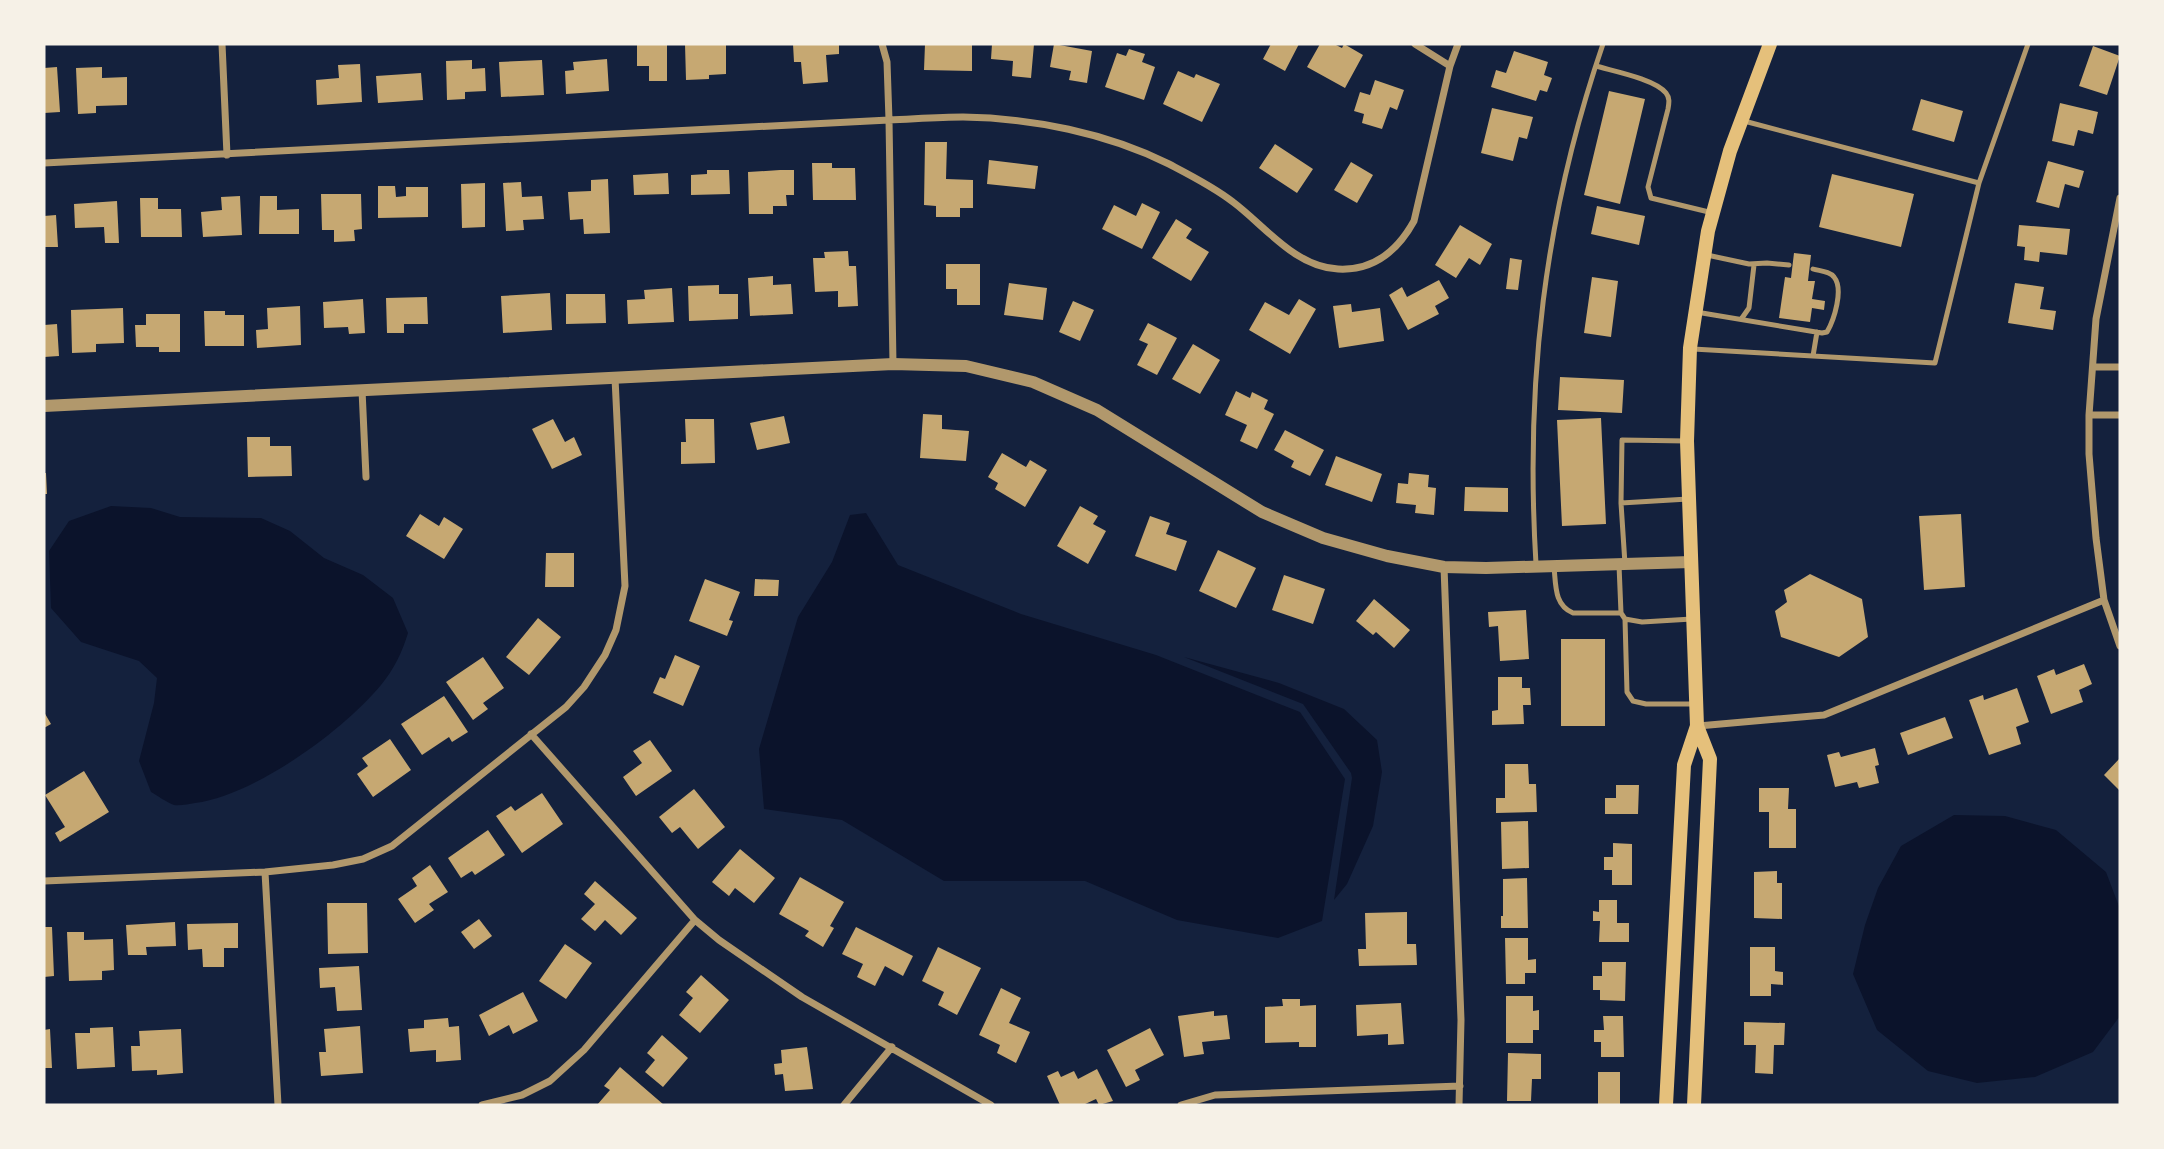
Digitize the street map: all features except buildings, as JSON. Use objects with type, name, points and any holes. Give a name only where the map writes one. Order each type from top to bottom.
[{"type":"main road","points":[[1666,1105],[1684,765],[1697,726],[1687,441],[1690,348],[1694,311],[1713,213],[1730,151],[1770,44]]},
{"type":"main road","points":[[1693,1105],[1710,759],[1697,726]]},
{"type":"street","points":[[222,44],[227,155]]},
{"type":"street","points":[[882,44],[887,62],[889,120],[893,364]]},
{"type":"street","points":[[1415,44],[1450,66]]},
{"type":"street","points":[[44,163],[964,117],[1035,123],[1115,142],[1168,163],[1231,200],[1295,254],[1316,264],[1339,269],[1365,266],[1384,258],[1404,241],[1414,221],[1450,66],[1458,44]]},
{"type":"street","points":[[2120,198],[2096,319],[2089,415],[2089,454],[2096,538],[2105,600],[2120,646]]},
{"type":"street","points":[[44,406],[893,364],[966,366],[1033,382],[1097,410],[1262,512],[1323,538],[1387,556],[1444,567],[1553,567],[1691,562]]},
{"type":"street","points":[[2093,367],[2120,367]]},
{"type":"street","points":[[44,881],[265,872],[363,859],[392,846],[566,707],[584,687],[605,655],[616,630],[625,586],[615,378]]},
{"type":"street","points":[[362,389],[366,477]]},
{"type":"street","points":[[2089,415],[2120,415]]},
{"type":"street","points":[[1444,567],[1461,1020],[1460,1105]]},
{"type":"street","points":[[1697,726],[1824,715],[2105,600]]},
{"type":"street","points":[[530,734],[695,920],[719,940],[802,997],[991,1105]]},
{"type":"street","points":[[265,872],[278,1105]]},
{"type":"street","points":[[482,1105],[522,1095],[550,1081],[584,1051],[695,920]]},
{"type":"street","points":[[844,1105],[892,1047]]},
{"type":"street","points":[[1181,1105],[1215,1095],[1460,1086]]},
{"type":"lane","points":[[1536,567],[1531,446],[1543,287],[1559,201],[1603,44]]},
{"type":"lane","points":[[1690,348],[1935,363],[1979,183],[2028,44]]},
{"type":"lane","points":[[1596,66],[1663,89],[1669,98],[1648,187],[1651,198],[1713,213]]},
{"type":"lane","points":[[1741,121],[1979,183]]},
{"type":"lane","points":[[1704,254],[1754,265],[1790,265]]},
{"type":"lane","points":[[1742,318],[1749,307],[1754,265]]},
{"type":"lane","points":[[1694,311],[1827,332],[1839,288],[1830,274],[1813,269]]},
{"type":"lane","points":[[1813,356],[1817,332]]},
{"type":"lane","points":[[1687,441],[1622,440],[1621,612],[1625,619],[1627,692],[1633,701],[1646,704],[1697,704]]},
{"type":"lane","points":[[1621,503],[1689,499]]},
{"type":"lane","points":[[1553,567],[1558,596],[1566,610],[1573,613],[1621,612]]},
{"type":"lane","points":[[1625,619],[1642,622],[1693,619]]},
{"type":"water","points":[[111,506],[151,508],[180,517],[261,518],[290,531],[324,558],[363,575],[393,598],[408,633],[394,667],[365,703],[344,722],[270,774],[219,798],[179,805],[165,801],[151,792],[139,761],[154,703],[157,678],[139,661],[81,642],[51,608],[49,551],[69,521]]},
{"type":"water","points":[[866,513],[898,565],[1021,614],[1156,655],[1300,712],[1345,779],[1322,921],[1278,938],[1177,920],[1085,881],[944,881],[842,820],[764,809],[759,749],[798,617],[832,562],[850,515]]},
{"type":"water","points":[[1184,657],[1279,683],[1344,709],[1377,740],[1382,772],[1373,826],[1347,884],[1334,900],[1351,773],[1303,704]]},
{"type":"water","points":[[1954,815],[2005,816],[2056,830],[2106,872],[2120,909],[2120,1016],[2093,1052],[2035,1077],[1977,1083],[1928,1071],[1877,1030],[1853,974],[1865,925],[1878,888],[1901,846]]}]
